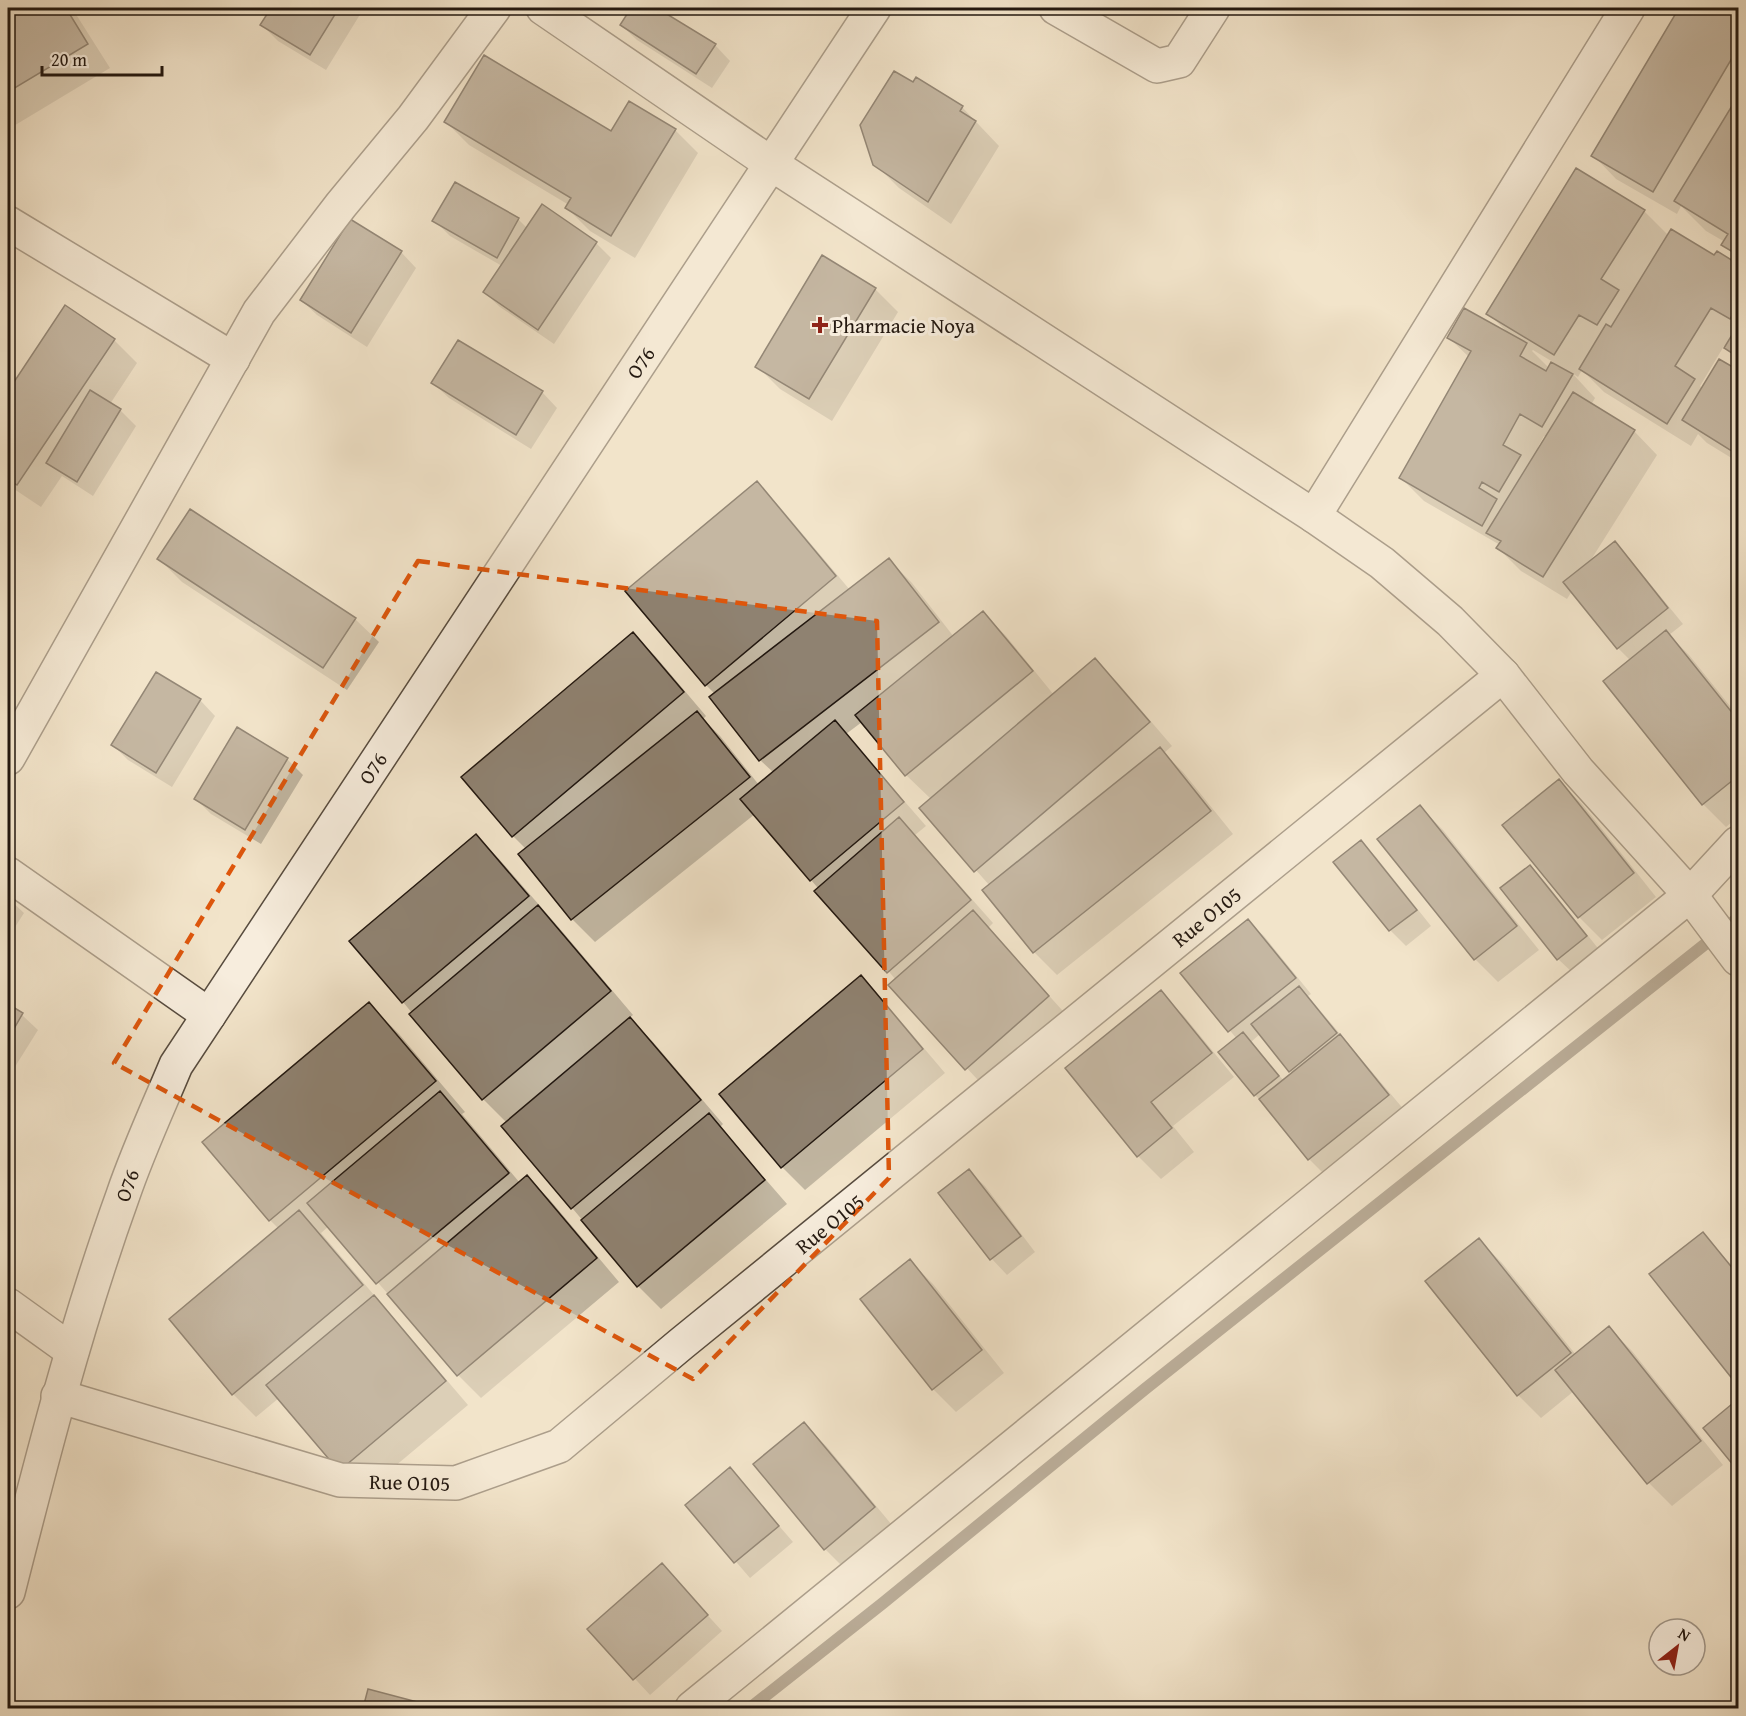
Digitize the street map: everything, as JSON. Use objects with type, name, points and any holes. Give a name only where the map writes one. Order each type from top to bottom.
[{"type":"street","points":[[8,754],[259,312],[341,205],[412,118],[494,8]]},
{"type":"street","points":[[543,8],[770,163],[1314,516],[1382,563],[1450,621],[1503,675],[1578,771],[1690,895],[1738,958]]},
{"type":"street","name":"O76","points":[[8,1592],[58,1396],[72,1351],[123,1194],[176,1065],[874,8]]},
{"type":"street","points":[[1056,8],[1157,66],[1179,61],[1213,8]]},
{"type":"street","points":[[1314,516],[1628,8]]},
{"type":"street","points":[[8,223],[233,358]]},
{"type":"street","name":"Rue O105","points":[[58,1396],[340,1480],[456,1483],[559,1446],[681,1344],[1503,675]]},
{"type":"street","points":[[692,1708],[1690,895],[1738,843]]},
{"type":"street","points":[[8,874],[209,1015]]},
{"type":"street","points":[[8,1305],[72,1351]]},
{"type":"highlighted area","points":[[418,561],[877,621],[889,1178],[693,1379],[114,1063]]},
{"type":"building","points":[[19,8],[66,8],[88,44],[8,92],[8,14]]},
{"type":"building","points":[[271,8],[339,8],[310,55],[260,25]]},
{"type":"building","points":[[631,8],[657,8],[716,44],[696,74],[620,25]]},
{"type":"building","points":[[1679,8],[1738,8],[1738,48],[1653,192],[1591,156]]},
{"type":"building","points":[[484,55],[611,131],[629,101],[676,129],[611,236],[565,208],[571,198],[444,122]]},
{"type":"building","points":[[894,71],[913,82],[916,77],[963,106],[960,111],[976,121],[928,202],[873,165],[860,125]]},
{"type":"building","points":[[1738,96],[1738,255],[1721,245],[1728,234],[1674,201]]},
{"type":"building","points":[[1576,168],[1645,210],[1601,279],[1619,290],[1597,325],[1579,315],[1554,355],[1486,314]]},
{"type":"building","points":[[455,182],[519,218],[497,258],[432,221]]},
{"type":"building","points":[[542,204],[597,242],[538,330],[483,292]]},
{"type":"building","points":[[350,219],[402,251],[351,333],[300,300]]},
{"type":"building","points":[[1671,229],[1714,255],[1717,251],[1738,264],[1738,305],[1730,319],[1711,308],[1675,366],[1695,379],[1667,424],[1579,369],[1606,324],[1611,327]]},
{"type":"building","points":[[822,255],[876,288],[809,399],[755,367]]},
{"type":"building","points":[[65,305],[115,339],[17,485],[8,479],[8,391]]},
{"type":"building","points":[[1464,308],[1527,343],[1520,356],[1546,371],[1551,362],[1573,374],[1542,427],[1520,414],[1503,445],[1521,455],[1499,492],[1482,482],[1479,488],[1497,499],[1482,526],[1399,478],[1471,351],[1447,338]]},
{"type":"building","points":[[1738,325],[1738,357],[1724,348]]},
{"type":"building","points":[[458,340],[543,391],[516,435],[431,383]]},
{"type":"building","points":[[1719,359],[1738,370],[1738,455],[1682,420]]},
{"type":"building","points":[[90,390],[121,409],[77,482],[46,463]]},
{"type":"building","points":[[1573,392],[1635,430],[1543,577],[1496,548],[1501,541],[1486,533]]},
{"type":"building","points":[[757,481],[836,576],[705,686],[625,591]]},
{"type":"building","points":[[190,509],[356,618],[323,668],[157,559]]},
{"type":"building","points":[[1615,541],[1668,608],[1617,649],[1563,582]]},
{"type":"building","points":[[889,558],[939,622],[759,761],[709,697]]},
{"type":"building","points":[[983,611],[1033,671],[905,776],[855,715]]},
{"type":"building","points":[[1666,630],[1738,720],[1738,776],[1702,805],[1603,681]]},
{"type":"building","points":[[633,632],[684,692],[512,837],[461,777]]},
{"type":"building","points":[[1095,658],[1150,722],[974,872],[919,808]]},
{"type":"building","points":[[156,672],[201,699],[156,773],[111,745]]},
{"type":"building","points":[[697,711],[750,777],[571,920],[518,854]]},
{"type":"building","points":[[835,720],[904,802],[810,881],[740,799]]},
{"type":"building","points":[[237,727],[288,758],[245,830],[194,799]]},
{"type":"building","points":[[1160,747],[1211,811],[1033,953],[982,890]]},
{"type":"building","points":[[1559,779],[1634,873],[1578,918],[1502,825]]},
{"type":"building","points":[[1420,805],[1517,926],[1474,960],[1377,839]]},
{"type":"building","points":[[899,817],[971,900],[887,973],[814,891]]},
{"type":"building","points":[[476,834],[529,896],[402,1003],[349,941]]},
{"type":"building","points":[[1361,840],[1417,910],[1389,931],[1333,862]]},
{"type":"building","points":[[1530,865],[1587,936],[1557,960],[1500,888]]},
{"type":"building","points":[[538,905],[611,991],[482,1100],[409,1014]]},
{"type":"building","points":[[973,910],[1049,996],[965,1070],[888,985]]},
{"type":"building","points":[[1248,919],[1296,978],[1228,1032],[1180,973]]},
{"type":"building","points":[[861,975],[923,1049],[781,1168],[719,1094]]},
{"type":"building","points":[[1299,986],[1337,1033],[1289,1072],[1251,1024]]},
{"type":"building","points":[[1161,990],[1212,1053],[1151,1102],[1172,1128],[1137,1157],[1065,1068]]},
{"type":"building","points":[[369,1002],[436,1081],[269,1221],[202,1142]]},
{"type":"building","points":[[8,1004],[23,1013],[8,1039]]},
{"type":"building","points":[[630,1017],[701,1100],[571,1209],[501,1126]]},
{"type":"building","points":[[1243,1032],[1279,1076],[1254,1096],[1218,1052]]},
{"type":"building","points":[[1340,1034],[1389,1095],[1308,1160],[1259,1099]]},
{"type":"building","points":[[440,1091],[509,1173],[376,1284],[307,1203]]},
{"type":"building","points":[[709,1113],[765,1180],[637,1287],[581,1220]]},
{"type":"building","points":[[969,1169],[1021,1236],[990,1260],[938,1193]]},
{"type":"building","points":[[527,1175],[597,1258],[457,1376],[387,1294]]},
{"type":"building","points":[[299,1210],[363,1285],[232,1395],[169,1319]]},
{"type":"building","points":[[1703,1232],[1738,1275],[1738,1386],[1649,1274]]},
{"type":"building","points":[[1479,1238],[1571,1353],[1517,1396],[1425,1281]]},
{"type":"building","points":[[910,1259],[982,1350],[932,1390],[860,1299]]},
{"type":"building","points":[[374,1295],[446,1381],[339,1471],[266,1385]]},
{"type":"building","points":[[1609,1326],[1701,1441],[1647,1484],[1555,1370]]},
{"type":"building","points":[[1738,1399],[1738,1471],[1703,1428]]},
{"type":"building","points":[[804,1422],[875,1507],[824,1550],[753,1464]]},
{"type":"building","points":[[730,1467],[779,1526],[734,1563],[685,1505]]},
{"type":"building","points":[[662,1563],[708,1615],[633,1680],[587,1629]]},
{"type":"building","points":[[368,1689],[440,1708],[363,1708]]},
{"type":"waterway","points":[[750,1708],[883,1603],[1145,1389],[1738,918]]},
{"type":"place","name":"Pharmacie Noya","points":[[820,325]]}]
